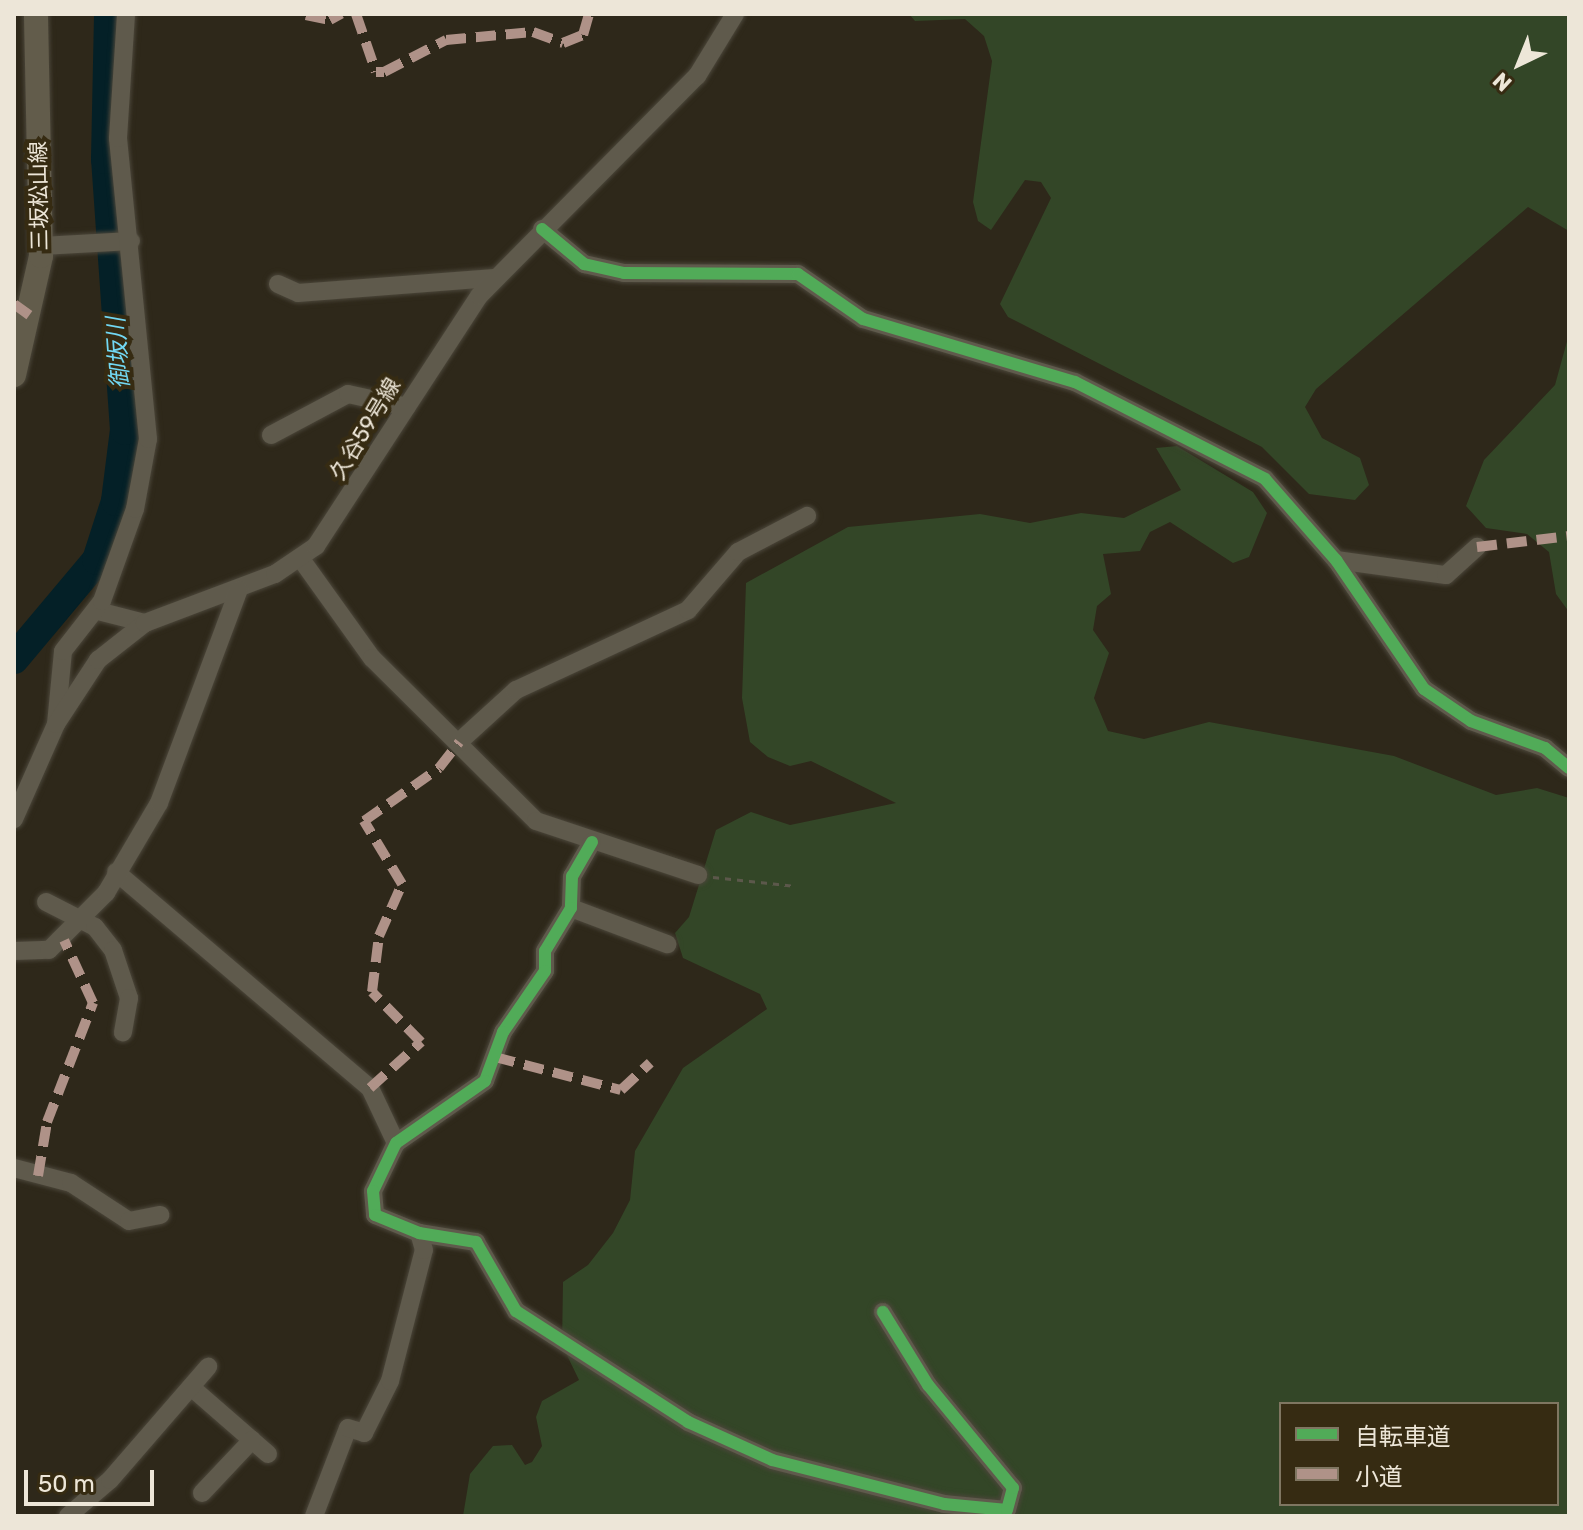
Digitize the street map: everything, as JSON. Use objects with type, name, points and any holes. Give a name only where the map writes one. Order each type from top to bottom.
[{"type":"main road","name":"三坂松山線","points":[[14,375],[42,246],[36,14]]},
{"type":"street","points":[[56,724],[63,651],[98,611],[135,509],[148,439],[118,138],[126,14]]},
{"type":"street","name":"久谷59号線","points":[[14,819],[56,724],[98,660],[145,623],[239,589],[301,559],[335,524],[407,407],[494,278],[697,76],[735,14]]},
{"type":"street","points":[[542,229],[584,264],[624,273],[798,274],[863,319],[1075,382],[1265,479],[1336,560],[1424,689],[1471,721],[1545,748],[1569,768]]},
{"type":"street","points":[[42,246],[129,241]]},
{"type":"street","points":[[278,284],[298,293],[494,278]]},
{"type":"street","points":[[271,435],[348,394],[407,407]]},
{"type":"street","points":[[459,742],[516,690],[671,621],[738,552],[807,516]]},
{"type":"street","points":[[1336,560],[1446,575],[1477,547]]},
{"type":"street","points":[[301,559],[372,658],[536,821],[698,875]]},
{"type":"street","points":[[14,951],[49,950],[85,920],[159,803],[239,589]]},
{"type":"street","points":[[98,611],[145,623]]},
{"type":"street","points":[[592,842],[572,876],[571,908],[545,951],[545,971],[503,1032],[485,1081],[396,1143],[382,1163],[372,1205],[382,1220],[419,1233],[476,1242],[516,1311],[688,1422],[772,1460],[944,1504],[1007,1510],[1013,1488],[928,1385],[883,1312]]},
{"type":"street","points":[[116,872],[370,1088],[396,1143]]},
{"type":"street","points":[[46,902],[85,920],[102,934],[125,978],[123,1032]]},
{"type":"street","points":[[571,908],[667,944]]},
{"type":"street","points":[[14,1168],[71,1183],[129,1221],[160,1215]]},
{"type":"street","points":[[314,1516],[348,1428],[364,1433],[390,1381],[424,1250],[419,1233]]},
{"type":"street","points":[[68,1516],[110,1480],[208,1367]]},
{"type":"street","points":[[191,1387],[268,1454]]},
{"type":"street","points":[[202,1493],[252,1440]]},
{"type":"path","points":[[698,875],[796,886]]},
{"type":"green space","points":[[909,14],[1569,14],[1569,231],[1528,207],[1316,389],[1305,407],[1322,438],[1360,458],[1369,485],[1355,500],[1309,494],[1262,447],[1008,317],[1000,304],[1051,198],[1041,182],[1025,180],[991,230],[978,221],[973,202],[992,61],[984,36],[965,19],[915,21]]},
{"type":"green space","points":[[1569,334],[1569,612],[1556,594],[1549,552],[1527,534],[1486,528],[1466,506],[1484,460],[1555,385]]},
{"type":"green space","points":[[1177,446],[1253,492],[1267,513],[1249,557],[1233,563],[1170,522],[1150,532],[1140,551],[1103,554],[1111,594],[1097,606],[1093,630],[1109,653],[1094,698],[1108,731],[1144,739],[1209,722],[1394,756],[1496,795],[1537,788],[1569,798],[1569,1516],[463,1516],[470,1474],[493,1446],[512,1445],[525,1465],[532,1462],[542,1446],[536,1417],[542,1401],[579,1380],[562,1345],[563,1282],[588,1265],[613,1233],[630,1200],[635,1151],[683,1068],[767,1009],[760,994],[683,958],[675,933],[689,917],[716,830],[751,812],[790,825],[896,803],[811,761],[790,766],[768,757],[750,742],[742,698],[746,583],[848,527],[980,514],[1030,523],[1081,513],[1124,518],[1181,490],[1156,448]]},
{"type":"waterway","name":"御坂川","points":[[14,659],[97,560],[116,501],[125,430],[106,159],[109,14]]},
{"type":"marked path","points":[[306,15],[330,20],[341,14]]},
{"type":"marked path","points":[[356,14],[376,72],[384,72],[446,40],[533,32],[563,43],[583,35],[589,14]]},
{"type":"marked path","points":[[14,304],[29,315]]},
{"type":"marked path","points":[[1477,547],[1569,536]]},
{"type":"marked path","points":[[370,1088],[421,1042],[372,992],[379,936],[402,884],[364,821],[439,768],[459,742]]},
{"type":"marked path","points":[[38,1176],[47,1122],[93,1003],[64,940]]},
{"type":"marked path","points":[[495,1057],[621,1090],[650,1063]]},
{"type":"cycle path","points":[[542,229],[584,264],[624,273],[798,274],[863,319],[1075,382],[1265,479],[1336,560],[1424,689],[1471,721],[1545,748],[1569,768]]},
{"type":"cycle path","points":[[592,842],[572,876],[571,908],[545,951],[545,971],[503,1032],[485,1081],[396,1143],[373,1191],[375,1215],[419,1233],[476,1242],[516,1311],[688,1422],[772,1460],[944,1504],[1007,1510],[1013,1488],[928,1385],[883,1312]]}]
